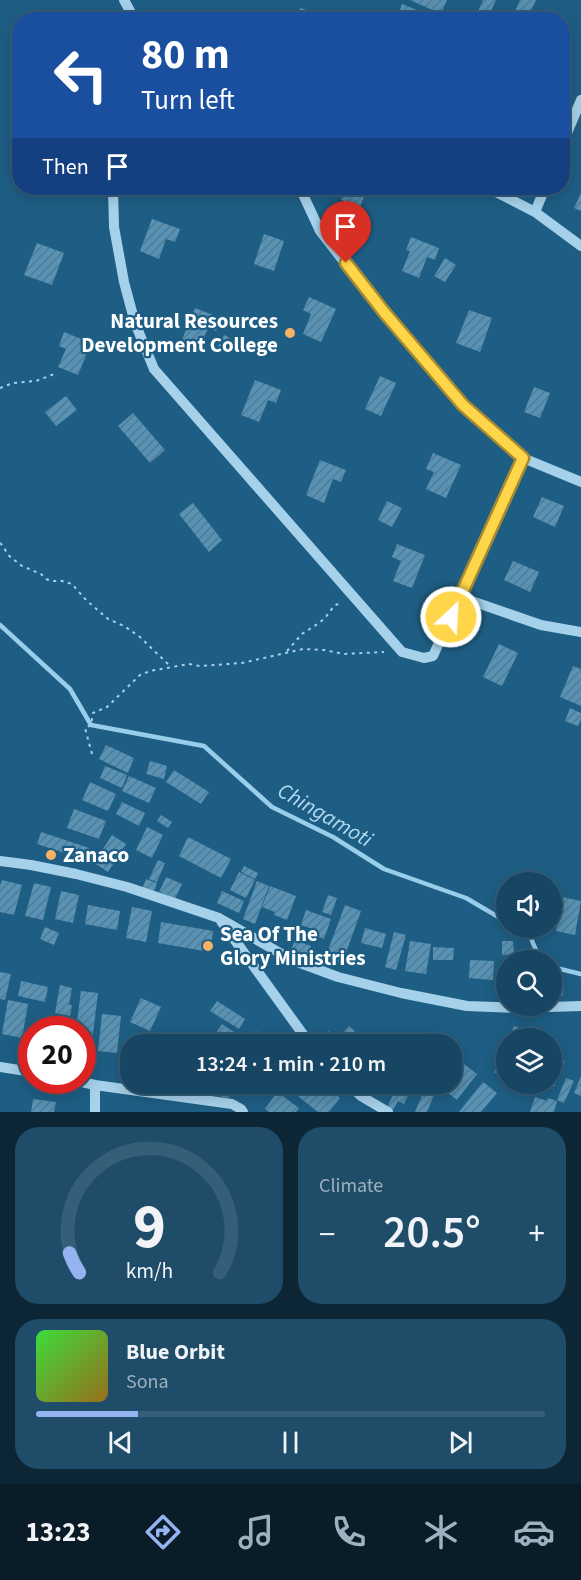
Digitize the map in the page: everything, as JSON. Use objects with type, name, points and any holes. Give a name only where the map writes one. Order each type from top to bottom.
[{"type":"street","points":[[570,126],[581,100]]},
{"type":"street","points":[[113,195],[114,227],[124,282],[135,323],[154,369],[402,652],[424,658],[433,656],[523,458]]},
{"type":"street","points":[[303,195],[320,231],[384,312],[463,405],[523,458],[581,482]]},
{"type":"street","points":[[502,195],[535,212],[581,246]]},
{"type":"street","points":[[535,212],[542,195]]},
{"type":"street","points":[[460,597],[541,625],[581,632]]},
{"type":"street","points":[[0,861],[76,874],[127,887],[219,918],[292,960],[338,977],[401,993],[467,1006],[520,1008],[581,1006]]},
{"type":"street","points":[[219,918],[303,1034]]},
{"type":"street","points":[[0,1067],[18,1070]]},
{"type":"street","points":[[96,1085],[232,1104],[243,1112]]},
{"type":"street","points":[[95,1094],[95,1112]]},
{"type":"street","points":[[359,1094],[388,1112]]},
{"type":"path","points":[[0,388],[36,381],[57,373]]},
{"type":"path","points":[[0,543],[8,555],[22,566],[46,579],[72,584],[108,619],[140,637],[171,668]]},
{"type":"path","points":[[287,651],[302,634],[325,618],[334,606],[354,597]]},
{"type":"path","points":[[92,754],[86,728],[91,725],[93,713],[107,707],[140,675],[150,671],[189,664],[242,663],[303,649],[344,654],[402,652]]},
{"type":"building","points":[[410,0],[447,0],[442,12],[437,12]]},
{"type":"building","points":[[483,0],[496,0],[491,12],[478,12]]},
{"type":"building","points":[[520,0],[536,0],[531,12],[515,12]]},
{"type":"building","points":[[402,4],[420,11],[420,12],[399,12]]},
{"type":"building","points":[[300,8],[310,11],[310,12],[299,12]]},
{"type":"building","points":[[581,193],[581,211],[574,208]]},
{"type":"building","points":[[343,195],[364,195],[360,207],[341,200]]},
{"type":"building","points":[[152,219],[180,229],[175,242],[166,239],[159,259],[140,251]]},
{"type":"building","points":[[264,234],[284,241],[274,271],[254,264]]},
{"type":"building","points":[[411,237],[439,248],[435,260],[427,257],[419,278],[402,271],[410,251],[406,250]]},
{"type":"building","points":[[37,243],[64,253],[52,285],[24,275]]},
{"type":"building","points":[[445,258],[456,265],[445,282],[434,276]]},
{"type":"building","points":[[309,297],[336,309],[321,342],[303,334],[311,314],[303,310]]},
{"type":"building","points":[[195,308],[221,318],[216,331],[208,328],[199,350],[181,342]]},
{"type":"building","points":[[469,310],[492,318],[480,352],[456,343]]},
{"type":"building","points":[[64,332],[91,343],[78,375],[58,367],[66,349],[59,346]]},
{"type":"building","points":[[224,335],[230,338],[223,351],[217,348]]},
{"type":"building","points":[[380,376],[396,383],[381,416],[365,409]]},
{"type":"building","points":[[255,380],[281,390],[276,403],[268,400],[259,422],[241,415]]},
{"type":"building","points":[[534,387],[550,393],[540,418],[524,412]]},
{"type":"building","points":[[66,396],[77,410],[56,426],[45,412]]},
{"type":"building","points":[[133,413],[165,450],[150,463],[118,426]]},
{"type":"building","points":[[433,453],[461,465],[446,498],[426,489],[434,472],[426,469]]},
{"type":"building","points":[[320,460],[346,470],[341,482],[333,479],[324,503],[306,495]]},
{"type":"building","points":[[542,497],[564,506],[555,527],[533,517]]},
{"type":"building","points":[[387,501],[402,508],[392,527],[378,520]]},
{"type":"building","points":[[193,503],[222,540],[209,552],[179,514]]},
{"type":"building","points":[[397,544],[425,555],[412,588],[393,581],[401,561],[392,557]]},
{"type":"building","points":[[513,561],[539,572],[530,592],[504,580]]},
{"type":"building","points":[[499,644],[518,653],[502,686],[483,677]]},
{"type":"building","points":[[573,666],[581,669],[581,706],[560,697]]},
{"type":"building","points":[[570,708],[581,713],[578,726],[565,721]]},
{"type":"building","points":[[106,745],[134,758],[128,773],[99,759]]},
{"type":"building","points":[[150,761],[167,766],[164,779],[146,774]]},
{"type":"building","points":[[105,766],[127,775],[122,788],[100,778]]},
{"type":"building","points":[[174,770],[209,792],[201,804],[166,782]]},
{"type":"building","points":[[129,776],[156,788],[149,803],[122,791]]},
{"type":"building","points":[[90,782],[116,794],[108,811],[82,800]]},
{"type":"building","points":[[122,802],[145,813],[139,826],[116,814]]},
{"type":"building","points":[[74,809],[106,821],[99,839],[67,828]]},
{"type":"building","points":[[161,815],[172,822],[168,828],[157,821]]},
{"type":"building","points":[[147,827],[163,835],[152,858],[136,850]]},
{"type":"building","points":[[41,832],[89,848],[86,860],[37,844]]},
{"type":"building","points":[[112,835],[126,844],[108,872],[94,863]]},
{"type":"building","points":[[188,837],[231,859],[221,878],[179,856]]},
{"type":"building","points":[[158,860],[165,863],[157,882],[149,879]]},
{"type":"building","points":[[244,866],[258,873],[255,879],[241,872]]},
{"type":"building","points":[[239,872],[255,880],[246,898],[230,890]]},
{"type":"building","points":[[166,877],[182,884],[175,899],[159,892]]},
{"type":"building","points":[[146,879],[157,883],[154,893],[142,889]]},
{"type":"building","points":[[2,880],[22,885],[14,915],[0,912]]},
{"type":"building","points":[[257,881],[269,886],[255,924],[243,919]]},
{"type":"building","points":[[34,883],[51,887],[43,920],[25,916]]},
{"type":"building","points":[[270,886],[296,896],[287,920],[262,907]]},
{"type":"building","points":[[61,891],[79,895],[73,923],[55,919]]},
{"type":"building","points":[[222,891],[244,901],[239,913],[217,903]]},
{"type":"building","points":[[328,895],[337,898],[331,915],[322,912]]},
{"type":"building","points":[[562,897],[581,901],[575,935],[562,932]]},
{"type":"building","points":[[88,905],[120,911],[117,930],[85,924]]},
{"type":"building","points":[[345,905],[361,911],[342,964],[325,958]]},
{"type":"building","points":[[132,907],[152,911],[146,942],[126,938]]},
{"type":"building","points":[[306,910],[331,919],[324,939],[313,935],[315,930],[301,925]]},
{"type":"building","points":[[161,922],[213,931],[210,952],[158,943]]},
{"type":"building","points":[[45,927],[59,933],[54,945],[40,939]]},
{"type":"building","points":[[365,928],[386,934],[382,948],[361,943]]},
{"type":"building","points":[[394,932],[406,935],[396,970],[385,967]]},
{"type":"building","points":[[295,940],[311,946],[307,956],[291,950]]},
{"type":"building","points":[[410,941],[431,944],[426,974],[405,971]]},
{"type":"building","points":[[502,941],[513,941],[514,950],[502,950]]},
{"type":"building","points":[[433,947],[454,948],[453,960],[433,960]]},
{"type":"building","points":[[470,960],[494,961],[493,980],[469,978]]},
{"type":"building","points":[[0,972],[11,974],[5,1000],[0,999]]},
{"type":"building","points":[[562,980],[564,980],[563,996]]},
{"type":"building","points":[[21,981],[48,987],[45,1002],[18,996]]},
{"type":"building","points":[[60,985],[72,988],[70,1016],[55,1013]]},
{"type":"building","points":[[81,991],[98,993],[95,1016],[78,1016]]},
{"type":"building","points":[[141,998],[161,1007],[150,1031],[130,1022]]},
{"type":"building","points":[[8,1000],[28,1004],[26,1016],[18,1016],[18,1037],[2,1034]]},
{"type":"building","points":[[217,1001],[245,1019],[239,1029],[210,1011]]},
{"type":"building","points":[[102,1014],[121,1016],[117,1053],[98,1051]]},
{"type":"building","points":[[222,1024],[237,1034],[216,1034]]},
{"type":"building","points":[[349,1026],[358,1034],[342,1034]]},
{"type":"building","points":[[462,1064],[477,1074],[462,1094]]},
{"type":"building","points":[[581,1076],[581,1096],[574,1093]]},
{"type":"building","points":[[566,1078],[574,1081],[564,1103],[557,1100],[559,1094],[562,1094]]},
{"type":"building","points":[[483,1082],[496,1092],[481,1112],[459,1112]]},
{"type":"building","points":[[216,1094],[230,1094],[228,1098]]},
{"type":"building","points":[[276,1094],[280,1094],[299,1108],[296,1112],[269,1112],[265,1109]]},
{"type":"building","points":[[295,1094],[335,1094],[340,1098],[329,1112],[318,1112]]},
{"type":"building","points":[[394,1094],[409,1094],[404,1104],[398,1101],[393,1110],[387,1107]]},
{"type":"building","points":[[423,1094],[434,1094],[427,1112],[415,1112]]},
{"type":"building","points":[[449,1094],[462,1094],[457,1100]]},
{"type":"building","points":[[535,1097],[557,1101],[554,1112],[530,1112]]},
{"type":"building","points":[[33,1099],[56,1102],[54,1112],[31,1112]]},
{"type":"waterway","name":"Chingamoti","points":[[0,625],[70,689],[91,725],[204,746],[272,807],[333,837],[384,869],[466,898],[496,916]]},
{"type":"waterway","name":"Chingamoti","points":[[531,938],[536,950]]},
{"type":"waterway","name":"Chingamoti","points":[[562,969],[581,974]]},
{"type":"place","name":"Natural Resources Development College","points":[[290,333]]},
{"type":"place","name":"Zanaco","points":[[51,855]]},
{"type":"place","name":"Sea Of The Glory Ministries","points":[[208,946]]},
{"type":"route","points":[[346,263],[384,312],[463,405],[523,458],[451,617]]}]
